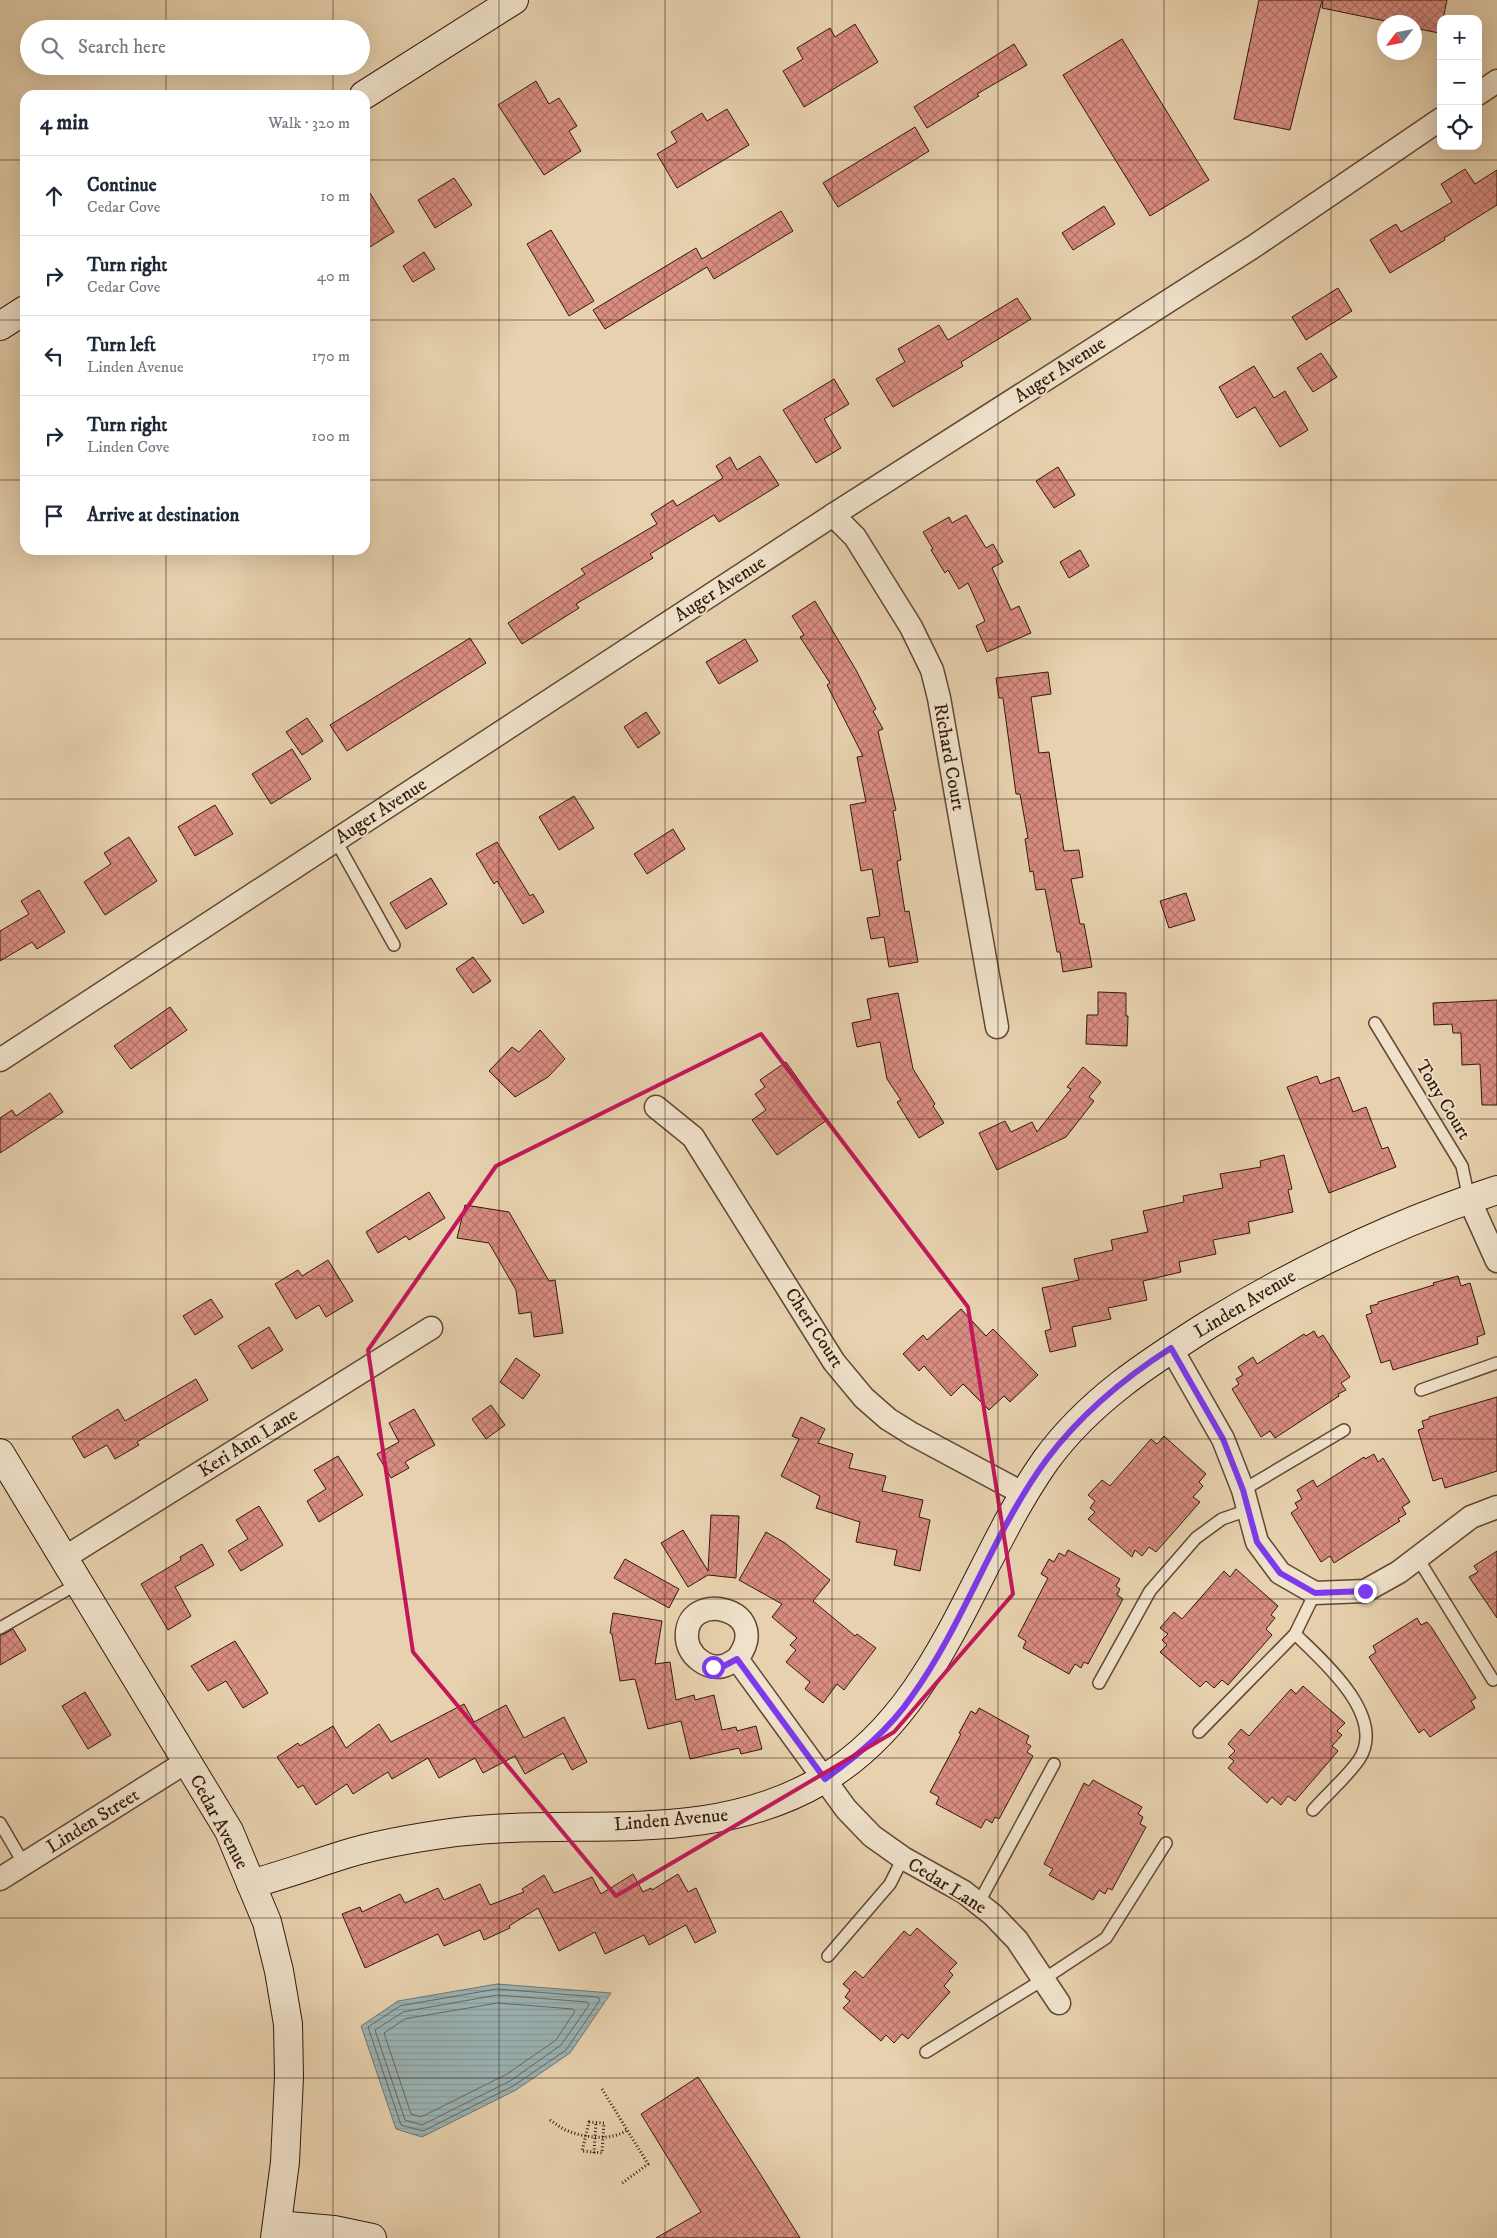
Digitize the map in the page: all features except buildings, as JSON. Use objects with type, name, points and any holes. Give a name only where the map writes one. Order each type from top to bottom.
[{"type":"street","points":[[370,91],[514,0]]},
{"type":"street","points":[[1482,91],[1497,81]]},
{"type":"street","name":"Auger Avenue","points":[[0,1060],[833,515],[1253,247],[1437,123]]},
{"type":"street","points":[[0,326],[20,313]]},
{"type":"street","name":"Richard Court","points":[[833,515],[855,536],[911,626],[932,670],[939,698],[997,1026]]},
{"type":"street","name":"Cheri Court","points":[[656,1107],[693,1137],[834,1362],[864,1398],[888,1419],[912,1434],[1024,1494]]},
{"type":"street","name":"Linden Avenue","points":[[251,1884],[348,1853],[404,1840],[461,1832],[675,1824],[716,1820],[758,1810],[796,1795],[825,1779],[858,1755],[887,1727],[912,1697],[932,1665],[1024,1494],[1047,1459],[1076,1424],[1109,1392],[1171,1348],[1303,1270],[1366,1239],[1497,1190]]},
{"type":"street","points":[[1469,1199],[1497,1261]]},
{"type":"street","name":"Keri Ann Lane","points":[[64,1558],[431,1328]]},
{"type":"street","points":[[1171,1348],[1223,1439],[1246,1500],[1257,1542],[1280,1573],[1315,1593],[1365,1591],[1399,1572],[1471,1517],[1497,1506]]},
{"type":"street","name":"Cedar Avenue","points":[[0,1453],[229,1831],[267,1922],[279,1971],[288,2024],[289,2077],[285,2162],[276,2231]]},
{"type":"street","name":"Cedar Lane","points":[[737,1659],[846,1809],[872,1836],[903,1858],[964,1892],[993,1915],[1017,1940],[1059,2003]]},
{"type":"street","name":"Linden Street","points":[[0,1879],[186,1762]]},
{"type":"street","points":[[276,2231],[334,2230],[372,2238]]},
{"type":"lane","points":[[336,840],[394,945]]},
{"type":"lane","name":"Tony Court","points":[[1375,1024],[1462,1166],[1469,1199]]},
{"type":"lane","points":[[1421,1390],[1497,1363]]},
{"type":"lane","points":[[1099,1683],[1150,1591],[1196,1538],[1344,1430]]},
{"type":"lane","points":[[1417,1557],[1493,1680]]},
{"type":"lane","points":[[0,1628],[79,1583]]},
{"type":"lane","points":[[1199,1732],[1294,1634],[1315,1593]]},
{"type":"lane","points":[[1294,1634],[1334,1672],[1364,1717],[1366,1732],[1366,1740],[1360,1758],[1313,1810]]},
{"type":"lane","points":[[978,1904],[1054,1764]]},
{"type":"lane","points":[[0,1823],[24,1864]]},
{"type":"lane","points":[[926,2052],[1106,1938],[1166,1843]]},
{"type":"lane","points":[[828,1956],[890,1884],[903,1858]]},
{"type":"path","points":[[602,2089],[648,2164],[621,2184]]},
{"type":"path","points":[[550,2120],[567,2131],[603,2138],[621,2134],[627,2130]]},
{"type":"path","points":[[588,2122],[604,2123],[602,2154],[582,2151],[586,2135],[588,2122]]},
{"type":"path","points":[[594,2152],[596,2122]]},
{"type":"highlighted area","points":[[761,1034],[968,1307],[1013,1594],[894,1732],[616,1896],[413,1652],[368,1350],[496,1166]]},
{"type":"water","points":[[497,1984],[611,1993],[570,2053],[516,2090],[422,2137],[396,2129],[361,2026],[398,2001]]},
{"type":"route","points":[[713,1667],[724,1666],[737,1659],[825,1779],[858,1755],[887,1727],[912,1697],[932,1665],[1024,1494],[1047,1459],[1076,1424],[1109,1392],[1171,1348],[1223,1439],[1243,1490],[1257,1542],[1280,1573],[1315,1593],[1365,1591]]}]
